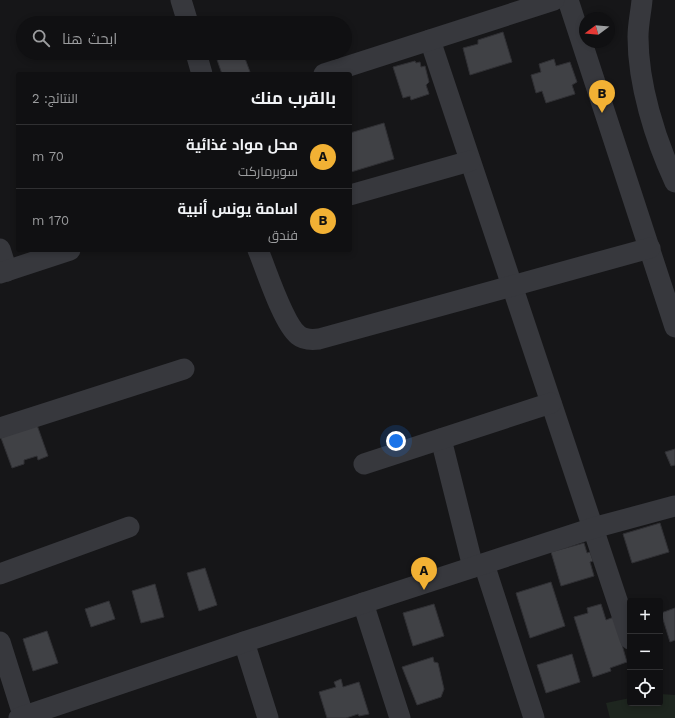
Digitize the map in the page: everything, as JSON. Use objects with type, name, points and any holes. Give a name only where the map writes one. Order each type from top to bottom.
[{"type":"street","points":[[181,0],[186,16]]},
{"type":"street","points":[[330,72],[554,0]]},
{"type":"street","points":[[568,0],[650,248],[670,297],[675,327]]},
{"type":"street","points":[[642,0],[638,36],[645,90],[659,143],[675,182]]},
{"type":"street","points":[[430,40],[628,634]]},
{"type":"street","points":[[198,60],[201,72]]},
{"type":"street","points":[[352,194],[470,161]]},
{"type":"street","points":[[259,252],[289,324],[298,335],[308,340],[319,339],[650,248]]},
{"type":"street","points":[[0,249],[4,272],[64,252]]},
{"type":"street","points":[[0,428],[184,369]]},
{"type":"street","points":[[364,464],[551,403]]},
{"type":"street","points":[[441,439],[478,565],[534,718]]},
{"type":"street","points":[[0,642],[22,718],[244,642],[478,565],[593,528],[675,506]]},
{"type":"street","points":[[0,574],[129,527]]},
{"type":"street","points":[[363,603],[400,718]]},
{"type":"street","points":[[244,642],[268,718]]},
{"type":"shaded area","points":[[663,694],[675,695],[675,718],[610,718],[606,703],[627,699],[627,706],[663,706]]},
{"type":"building","points":[[503,32],[512,62],[470,75],[463,48],[478,44],[478,40]]},
{"type":"building","points":[[554,59],[556,66],[570,62],[577,82],[572,85],[575,94],[546,103],[542,91],[536,93],[531,75],[541,72],[539,64]]},
{"type":"building","points":[[217,60],[246,60],[250,72],[221,72]]},
{"type":"building","points":[[415,61],[416,63],[420,62],[421,67],[425,66],[429,82],[426,85],[429,94],[411,100],[410,96],[403,98],[393,67]]},
{"type":"building","points":[[384,123],[394,159],[352,172],[352,132]]},
{"type":"building","points":[[37,425],[48,456],[38,460],[37,456],[24,460],[24,464],[12,468],[1,438]]},
{"type":"building","points":[[675,449],[675,465],[671,466],[665,452]]},
{"type":"building","points":[[660,523],[669,552],[632,563],[623,534]]},
{"type":"building","points":[[584,543],[587,553],[590,552],[593,561],[590,562],[594,576],[561,586],[551,552]]},
{"type":"building","points":[[205,568],[217,605],[199,611],[187,573]]},
{"type":"building","points":[[551,582],[565,626],[530,638],[516,593]]},
{"type":"building","points":[[155,584],[164,617],[141,623],[132,591]]},
{"type":"building","points":[[109,601],[115,619],[91,627],[85,609]]},
{"type":"building","points":[[434,604],[444,636],[413,646],[403,613]]},
{"type":"building","points":[[601,604],[606,620],[614,617],[627,662],[610,668],[611,671],[593,677],[574,617],[588,613],[587,608]]},
{"type":"building","points":[[675,608],[675,640],[670,642],[663,619],[663,612]]},
{"type":"building","points":[[47,631],[58,663],[33,671],[23,639]]},
{"type":"building","points":[[572,654],[580,682],[546,693],[537,665]]},
{"type":"building","points":[[433,657],[434,662],[438,663],[444,689],[441,697],[417,705],[402,667]]},
{"type":"building","points":[[341,679],[343,687],[359,682],[369,714],[359,716],[358,714],[346,718],[327,718],[319,692],[336,687],[334,682]]},
{"type":"place","name":"اسامة يونس أنبية","points":[[602,113]]},
{"type":"place","name":"محل مواد غذائية","points":[[424,590]]}]
